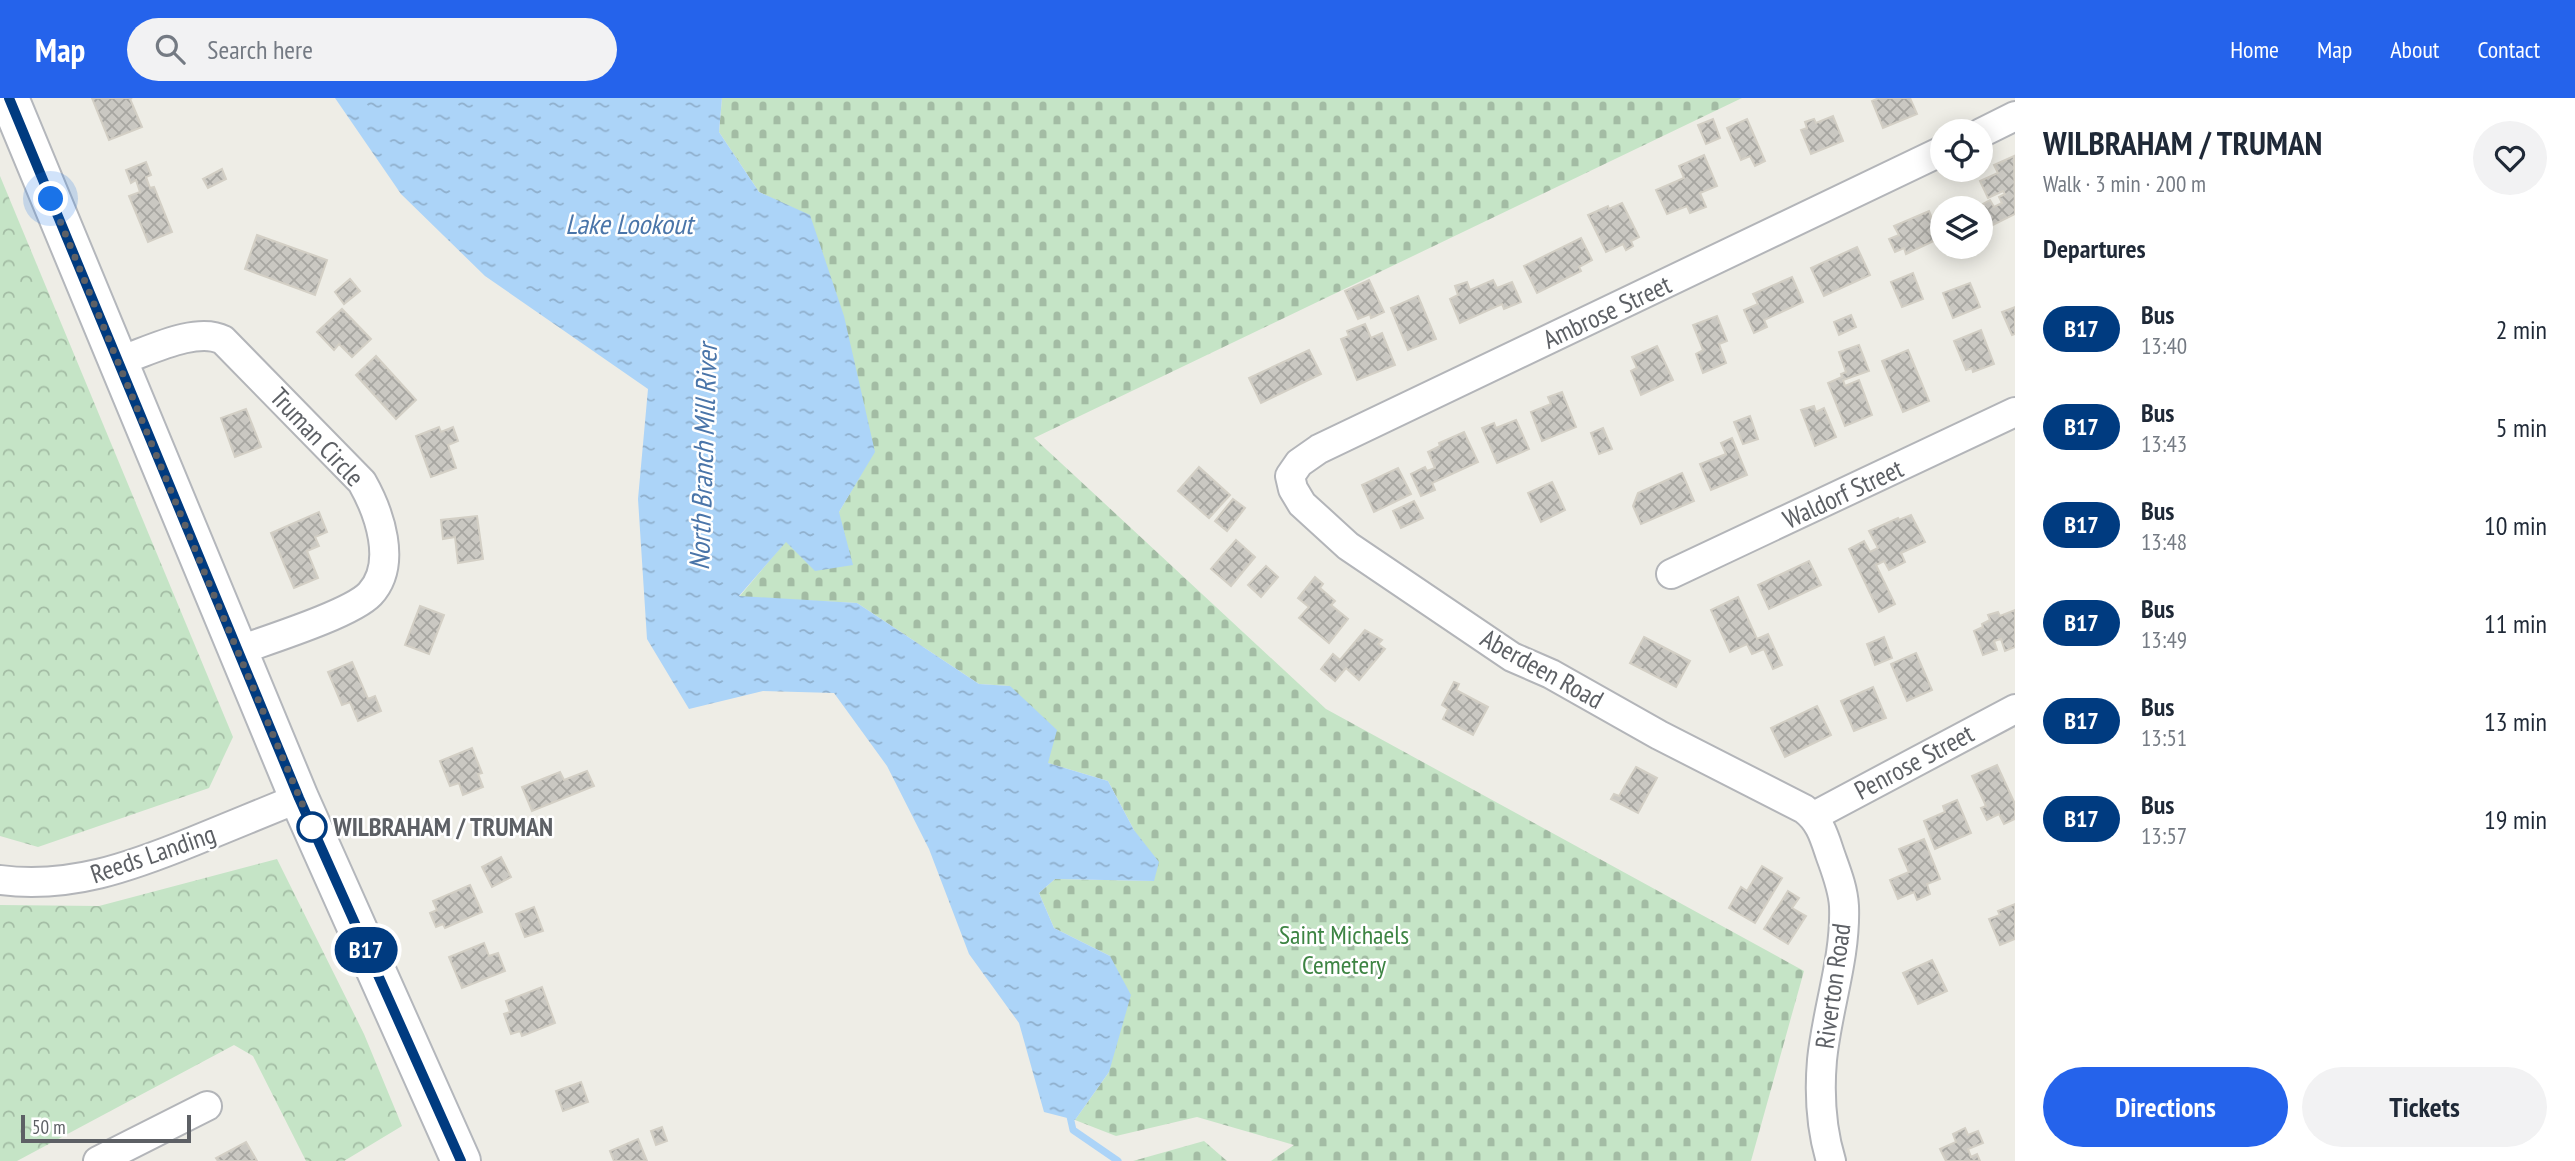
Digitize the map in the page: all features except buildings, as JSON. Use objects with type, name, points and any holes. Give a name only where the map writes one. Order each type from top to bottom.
[{"type":"main road","points":[[9,98],[299,798],[461,1161]]},
{"type":"street","points":[[1993,127],[2015,116]]},
{"type":"street","name":"Ambrose Street","points":[[1293,489],[1290,482],[1292,471],[1319,449],[1930,157]]},
{"type":"street","name":"Truman Circle","points":[[119,361],[191,337],[215,335],[223,340],[362,482],[376,508],[383,559],[380,576],[372,592],[348,609],[237,651]]},
{"type":"street","name":"Waldorf Street","points":[[1671,574],[2015,412]]},
{"type":"street","name":"Aberdeen Road","points":[[1293,489],[1309,512],[1348,546],[1512,657],[1550,674],[1814,816]]},
{"type":"street","name":"Penrose Street","points":[[1814,816],[2015,709]]},
{"type":"street","name":"Reeds Landing","points":[[0,880],[47,882],[101,874],[137,864],[299,798]]},
{"type":"street","name":"Riverton Road","points":[[1814,816],[1821,827],[1836,870],[1844,903],[1842,940],[1828,1016],[1821,1079],[1823,1129],[1831,1161]]},
{"type":"street","points":[[98,1161],[207,1106]]},
{"type":"green space","name":"Saint Michaels Cemetery","points":[[722,98],[1742,98],[1034,438],[1326,709],[1804,971],[1751,1161],[1271,1161],[1294,1145],[1197,1117],[1116,1136],[1075,1120],[1109,1072],[1110,956],[1054,928],[1039,893],[1055,879],[1154,881],[1134,830],[1108,781],[1048,763],[1010,686],[979,684],[857,603],[739,597],[786,541],[839,512],[874,452],[810,216],[759,192],[719,132]]},
{"type":"green space","points":[[0,176],[233,737],[209,788],[38,847],[0,836]]},
{"type":"green space","points":[[277,859],[364,1034],[402,1126],[344,1161],[306,1161],[253,1056],[234,1045],[17,1161],[0,1161],[0,905],[99,906]]},
{"type":"green space","points":[[1204,1141],[1227,1161],[1133,1161]]},
{"type":"water","name":"Lake Lookout","points":[[335,98],[722,98],[719,132],[759,192],[810,215],[844,316],[875,452],[839,512],[853,565],[815,571],[786,542],[739,596],[857,603],[979,684],[1010,686],[1057,730],[1048,763],[1108,781],[1134,830],[1159,862],[1154,881],[1055,879],[1039,893],[1054,928],[1110,956],[1131,995],[1109,1072],[1075,1120],[1044,1112],[1019,1023],[969,954],[929,849],[887,766],[834,693],[763,691],[689,709],[647,639],[638,499],[648,389],[485,276],[401,194]]},
{"type":"waterway","name":"North Branch Mill River","points":[[1069,1112],[1073,1130],[1118,1161]]},
{"type":"bus line","name":"B17","points":[[9,98],[299,798],[461,1161]]},
{"type":"place","name":"WILBRAHAM / TRUMAN","points":[[312,827]]},
{"type":"route","points":[[51,199],[312,827]]}]
